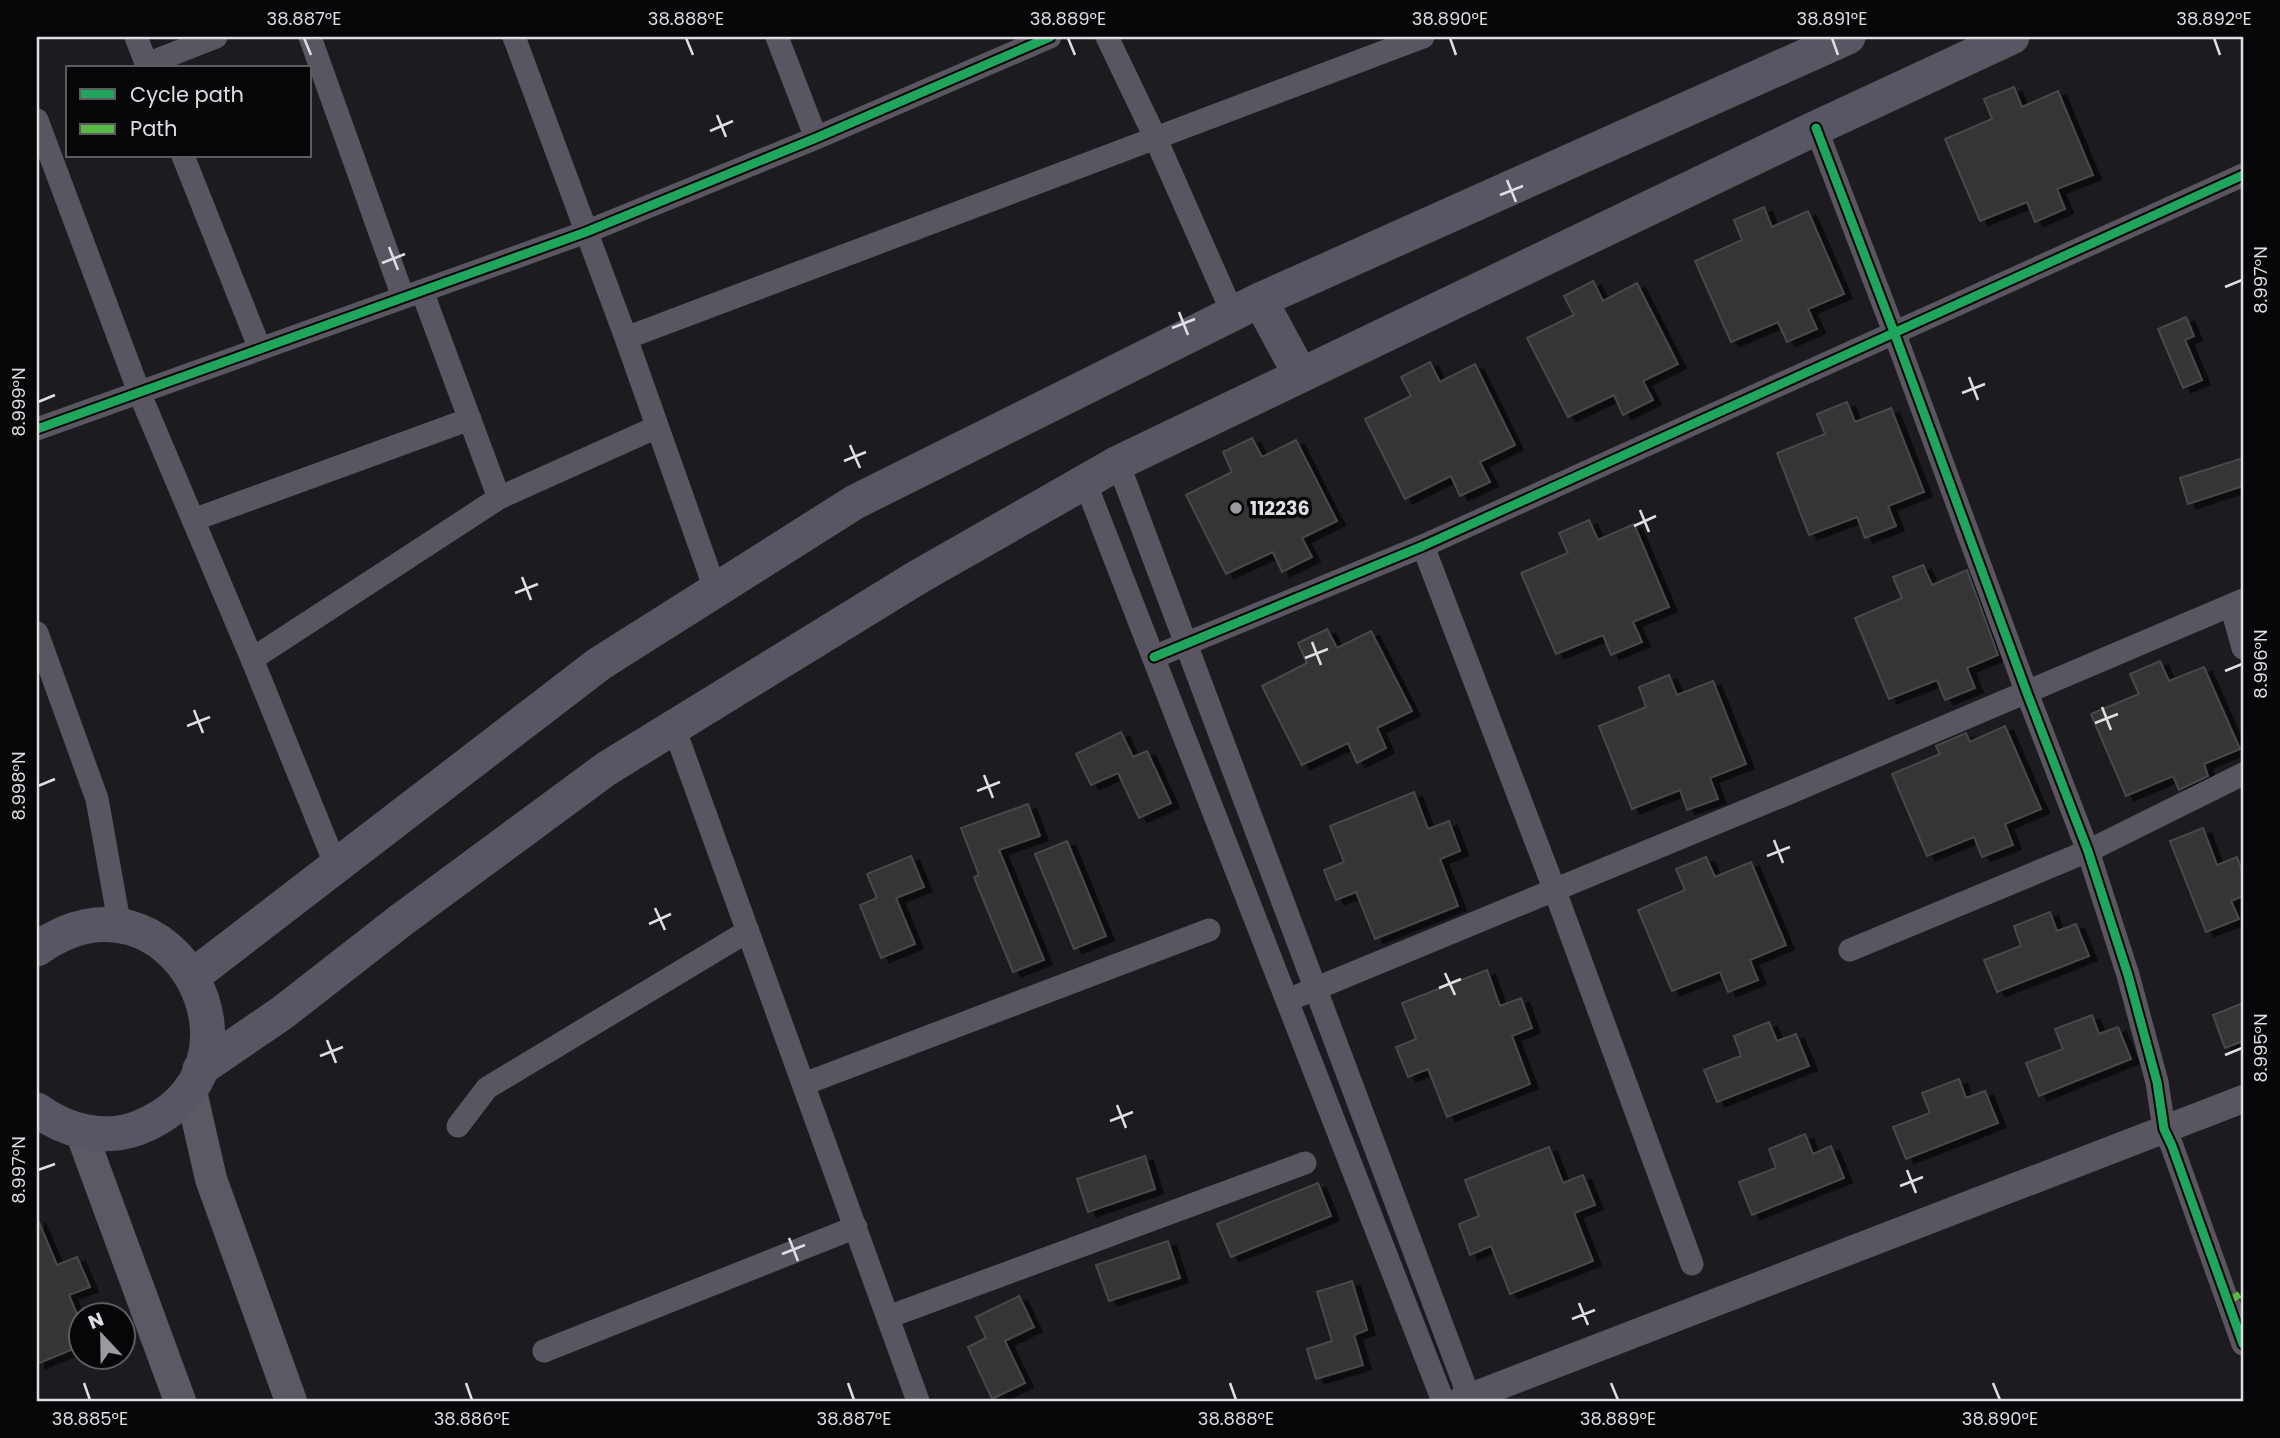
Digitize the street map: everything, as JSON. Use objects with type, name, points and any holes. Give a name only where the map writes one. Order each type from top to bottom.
[{"type":"main road","points":[[193,976],[599,664],[855,502],[1247,307],[1848,37]]},
{"type":"main road","points":[[37,1110],[56,1123],[81,1132],[116,1133],[150,1123],[165,1113],[195,1078],[400,921],[606,769],[673,725],[918,577],[1118,463],[2000,39]]},
{"type":"main road","points":[[1247,307],[1300,374]]},
{"type":"main road","points":[[37,949],[66,932],[84,928],[120,927],[138,931],[169,949],[193,976],[200,990],[208,1022],[205,1054],[195,1078],[211,1179],[291,1401]]},
{"type":"main road","points":[[81,1132],[180,1401]]},
{"type":"street","points":[[136,37],[148,66],[216,37]]},
{"type":"street","points":[[310,37],[413,294],[470,419],[499,498]]},
{"type":"street","points":[[514,37],[716,589]]},
{"type":"street","points":[[777,37],[816,138]]},
{"type":"street","points":[[37,429],[586,232],[816,138],[1050,37]]},
{"type":"street","points":[[1107,37],[1155,137],[1247,307]]},
{"type":"street","points":[[626,338],[1423,37]]},
{"type":"street","points":[[37,120],[139,392],[337,866]]},
{"type":"street","points":[[1816,128],[2026,693],[2088,851],[2128,975],[2157,1082],[2168,1138],[2243,1344]]},
{"type":"street","points":[[184,158],[260,349]]},
{"type":"street","points":[[1154,657],[1423,546],[2243,175]]},
{"type":"street","points":[[193,520],[470,419]]},
{"type":"street","points":[[252,659],[499,498],[657,427]]},
{"type":"street","points":[[1118,463],[1317,988],[1460,1400]]},
{"type":"street","points":[[1085,482],[1289,1000],[1460,1400]]},
{"type":"street","points":[[1423,546],[1555,891],[1692,1264]]},
{"type":"street","points":[[1289,1000],[1555,891],[2237,603],[2243,648]]},
{"type":"street","points":[[37,633],[97,799],[120,927]]},
{"type":"street","points":[[673,725],[918,1401]]},
{"type":"street","points":[[1850,950],[2088,851],[2243,774]]},
{"type":"street","points":[[804,1084],[1209,930]]},
{"type":"street","points":[[458,1126],[487,1088],[748,931]]},
{"type":"street","points":[[1508,1401],[2168,1138],[2243,1099]]},
{"type":"street","points":[[1460,1400],[2168,1138],[2243,1119]]},
{"type":"street","points":[[888,1317],[1305,1163]]},
{"type":"street","points":[[544,1351],[856,1227]]},
{"type":"building","points":[[2014,87],[2022,107],[2058,91],[2093,175],[2057,189],[2065,209],[2035,222],[2027,202],[1980,221],[1945,139],[1992,119],[1984,99]]},
{"type":"building","points":[[1764,207],[1772,227],[1808,211],[1844,294],[1808,309],[1817,329],[1787,342],[1778,322],[1731,342],[1695,261],[1742,240],[1734,220]]},
{"type":"building","points":[[1593,281],[1603,301],[1637,283],[1678,364],[1643,381],[1653,400],[1623,415],[1614,395],[1568,417],[1527,338],[1574,315],[1564,296]]},
{"type":"building","points":[[2186,317],[2194,336],[2185,340],[2202,380],[2183,388],[2158,329]]},
{"type":"building","points":[[1430,362],[1440,382],[1475,364],[1515,445],[1480,462],[1490,482],[1460,496],[1451,476],[1405,499],[1365,419],[1411,396],[1401,377]]},
{"type":"building","points":[[1847,402],[1855,422],[1891,408],[1924,492],[1888,506],[1896,526],[1865,538],[1857,517],[1809,535],[1777,453],[1825,434],[1817,414]]},
{"type":"building","points":[[1252,438],[1262,457],[1296,440],[1337,521],[1302,538],[1312,557],[1282,572],[1273,552],[1226,574],[1186,495],[1232,472],[1223,452]]},
{"type":"building","points":[[2243,458],[2243,486],[2188,504],[2180,478]]},
{"type":"building","points":[[1589,520],[1598,540],[1634,524],[1669,607],[1633,622],[1642,642],[1611,655],[1603,635],[1556,654],[1521,573],[1568,553],[1559,533]]},
{"type":"building","points":[[1923,565],[1932,585],[1967,570],[1998,655],[1967,668],[1975,688],[1945,700],[1937,680],[1889,699],[1855,618],[1902,598],[1893,577]]},
{"type":"building","points":[[1327,629],[1337,648],[1371,631],[1412,711],[1377,728],[1386,748],[1357,763],[1348,743],[1302,765],[1262,686],[1307,663],[1298,643]]},
{"type":"building","points":[[2160,661],[2169,681],[2204,667],[2240,749],[2204,764],[2208,776],[2179,790],[2173,776],[2126,796],[2091,714],[2139,694],[2130,674]]},
{"type":"building","points":[[1669,675],[1677,695],[1713,681],[1746,764],[1710,778],[1718,799],[1687,810],[1680,790],[1632,809],[1599,726],[1646,707],[1639,687]]},
{"type":"building","points":[[2005,726],[2041,809],[2005,824],[2013,845],[1982,857],[1974,837],[1927,856],[1892,774],[1940,754],[1936,746],[1966,733],[1970,742]]},
{"type":"building","points":[[1121,732],[1133,757],[1147,751],[1171,803],[1139,818],[1118,773],[1091,785],[1076,754]]},
{"type":"building","points":[[1414,792],[1428,829],[1449,821],[1460,851],[1440,859],[1458,906],[1375,939],[1356,892],[1336,900],[1324,870],[1344,862],[1330,826]]},
{"type":"building","points":[[1028,804],[1040,836],[999,850],[1044,960],[1013,972],[974,877],[979,875],[961,828]]},
{"type":"building","points":[[2203,828],[2217,865],[2237,857],[2243,874],[2243,896],[2231,901],[2239,919],[2206,932],[2170,841]]},
{"type":"building","points":[[1067,841],[1106,936],[1074,949],[1035,854]]},
{"type":"building","points":[[911,856],[924,887],[896,898],[915,944],[881,958],[860,905],[877,898],[867,874]]},
{"type":"building","points":[[1706,857],[1715,877],[1751,862],[1786,945],[1750,960],[1758,980],[1728,992],[1720,972],[1672,991],[1638,910],[1685,890],[1676,869]]},
{"type":"building","points":[[2050,912],[2057,931],[2076,924],[2089,956],[1997,992],[1984,960],[2021,946],[2014,926]]},
{"type":"building","points":[[1487,970],[1500,1006],[1521,998],[1532,1028],[1512,1036],[1530,1084],[1447,1117],[1428,1069],[1408,1077],[1396,1047],[1416,1039],[1402,1003]]},
{"type":"building","points":[[2243,1003],[2243,1041],[2225,1048],[2213,1015]]},
{"type":"building","points":[[2092,1015],[2099,1034],[2118,1027],[2131,1059],[2039,1096],[2026,1063],[2063,1049],[2055,1029]]},
{"type":"building","points":[[1769,1022],[1777,1041],[1796,1034],[1809,1066],[1717,1102],[1704,1070],[1741,1056],[1734,1036]]},
{"type":"building","points":[[1959,1079],[1966,1098],[1985,1091],[1998,1123],[1906,1159],[1893,1127],[1930,1113],[1922,1093]]},
{"type":"building","points":[[1805,1134],[1813,1154],[1831,1146],[1844,1178],[1752,1215],[1739,1182],[1776,1168],[1769,1149]]},
{"type":"building","points":[[1549,1147],[1563,1183],[1583,1175],[1595,1205],[1574,1213],[1593,1261],[1510,1294],[1491,1246],[1470,1255],[1459,1224],[1479,1216],[1465,1180]]},
{"type":"building","points":[[1145,1156],[1155,1189],[1088,1212],[1077,1179]]},
{"type":"building","points":[[1318,1183],[1331,1216],[1231,1257],[1217,1224]]},
{"type":"building","points":[[37,1218],[57,1265],[77,1257],[90,1287],[69,1295],[72,1302],[66,1302],[66,1352],[37,1364]]},
{"type":"building","points":[[1168,1241],[1180,1278],[1109,1301],[1096,1265]]},
{"type":"building","points":[[1352,1281],[1367,1330],[1354,1335],[1363,1365],[1316,1379],[1307,1349],[1332,1341],[1317,1292]]},
{"type":"building","points":[[1019,1296],[1034,1327],[1005,1341],[1025,1383],[992,1399],[968,1347],[986,1338],[976,1317]]},
{"type":"marked path","points":[[2228,1302],[2243,1292]]},
{"type":"cycle path","points":[[37,429],[586,232],[816,138],[1050,37]]},
{"type":"cycle path","points":[[1816,128],[2088,851],[2128,975],[2157,1082],[2164,1129],[2243,1344]]},
{"type":"cycle path","points":[[1154,657],[1423,546],[2243,175]]},
{"type":"place","name":"112236","points":[[1236,508]]}]
